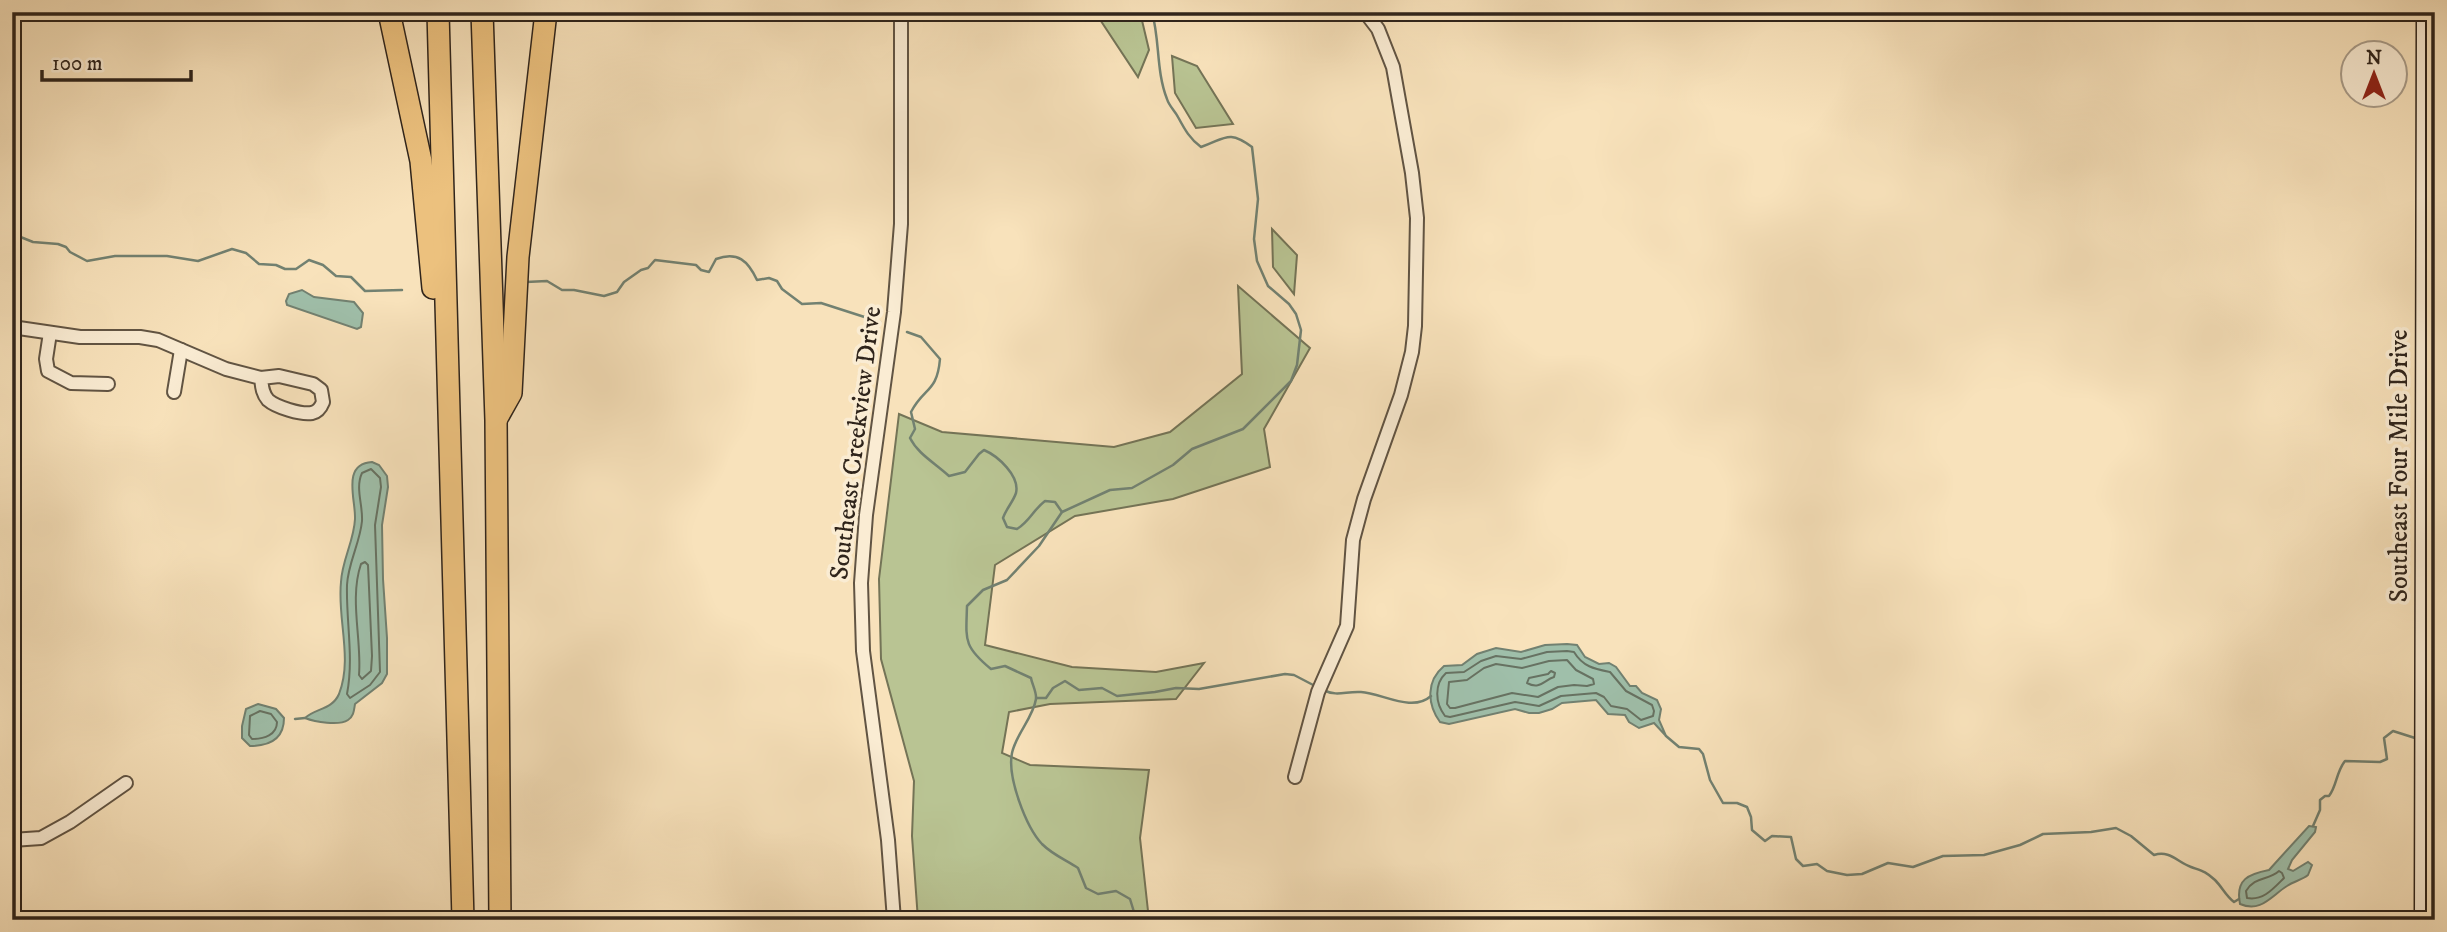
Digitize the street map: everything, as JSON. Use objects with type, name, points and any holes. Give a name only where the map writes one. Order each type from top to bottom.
[{"type":"highway","points":[[389,12],[421,161],[437,356],[449,404]]},
{"type":"highway","points":[[438,12],[463,920]]},
{"type":"highway","points":[[482,12],[496,420],[500,920]]},
{"type":"highway","points":[[496,420],[511,393],[518,257],[546,12]]},
{"type":"main road","name":"Southeast Four Mile Drive","points":[[2424,920],[2426,12]]},
{"type":"street","name":"Southeast Creekview Drive","points":[[894,920],[888,840],[863,651],[861,583],[866,514],[893,323],[901,224],[901,12]]},
{"type":"street","points":[[1295,777],[1318,692],[1347,625],[1353,540],[1364,499],[1401,395],[1412,352],[1415,326],[1416,218],[1412,173],[1393,67],[1378,29],[1366,12]]},
{"type":"street","points":[[12,327],[88,337],[140,337],[158,340],[214,365],[261,378],[279,376],[316,386],[323,395],[321,407],[311,413],[274,404],[263,392],[261,378]]},
{"type":"street","points":[[50,333],[48,371],[71,383],[108,384]]},
{"type":"street","points":[[174,391],[181,350]]},
{"type":"street","points":[[12,839],[41,838],[70,822],[126,783]]},
{"type":"shaded area","points":[[1095,12],[1140,12],[1149,50],[1138,77]]},
{"type":"shaded area","points":[[1172,56],[1197,66],[1233,124],[1196,128],[1175,93]]},
{"type":"shaded area","points":[[1272,229],[1297,255],[1294,294],[1273,267]]},
{"type":"shaded area","points":[[1238,286],[1310,348],[1264,429],[1270,467],[1173,499],[1075,516],[995,565],[985,645],[1072,667],[1156,672],[1204,663],[1176,699],[1050,704],[1009,712],[1002,753],[1030,765],[1149,770],[1140,838],[1149,920],[918,920],[912,836],[914,781],[881,659],[879,579],[899,414],[942,432],[1114,447],[1170,432],[1242,374]]},
{"type":"water","points":[[302,290],[314,297],[354,302],[363,313],[361,327],[357,329],[287,305],[289,294]]},
{"type":"water","points":[[372,462],[379,465],[387,476],[388,487],[382,525],[387,674],[382,683],[355,704],[353,715],[348,720],[333,723],[315,721],[305,718],[332,703],[339,694],[343,681],[345,653],[340,596],[343,566],[355,519],[353,476],[362,464]]},
{"type":"water","points":[[1545,645],[1577,645],[1585,657],[1599,664],[1609,663],[1616,667],[1630,686],[1636,686],[1642,693],[1657,700],[1661,709],[1659,720],[1666,736],[1654,723],[1639,728],[1629,722],[1625,715],[1608,714],[1596,700],[1562,703],[1539,713],[1515,709],[1449,724],[1440,722],[1430,693],[1434,679],[1444,666],[1462,665],[1477,654],[1496,648],[1521,652]]},
{"type":"water","points":[[258,704],[276,709],[284,718],[282,731],[270,743],[250,746],[242,738],[242,726],[246,709]]},
{"type":"water","points":[[2309,826],[2316,827],[2315,832],[2288,869],[2293,871],[2308,862],[2312,865],[2308,875],[2260,905],[2240,904],[2240,889],[2245,879],[2255,873],[2269,870]]},
{"type":"waterway","points":[[1130,920],[1134,912],[1130,899],[1116,891],[1098,894],[1086,888],[1078,868],[1046,848],[1030,826],[1015,788],[1011,763],[1014,746],[1032,713],[1035,691],[1031,678],[1005,666],[991,669],[975,654],[968,642],[967,606],[983,590],[1007,580],[1039,546],[1062,512],[1110,490],[1132,488],[1173,465],[1192,449],[1243,429],[1291,381],[1297,365],[1301,330],[1296,314],[1289,304],[1268,286],[1257,261],[1254,239],[1258,199],[1252,147],[1232,137],[1201,147],[1188,134],[1169,104],[1164,88],[1152,12]]},
{"type":"waterway","points":[[12,230],[18,236],[33,242],[66,247],[87,261],[115,256],[167,256],[198,261],[232,249],[246,253],[259,264],[276,265],[285,269],[296,269],[309,260],[323,265],[336,276],[351,277],[365,291],[402,290]]},
{"type":"waterway","points":[[526,282],[547,281],[562,290],[604,296],[617,292],[624,282],[648,268],[655,260],[696,265],[709,272],[716,259],[730,256],[746,263],[757,280],[769,278],[777,281],[782,289],[802,304],[821,303],[880,322]]},
{"type":"waterway","points":[[907,332],[921,337],[940,359],[933,384],[911,412],[915,429],[910,438],[918,449],[949,476],[965,472],[984,450],[1001,462],[1015,480],[1016,487],[1015,496],[1003,518],[1007,527],[1017,529],[1045,501],[1055,502],[1062,512]]},
{"type":"waterway","points":[[1036,698],[1046,698],[1053,688],[1065,681],[1079,690],[1102,688],[1117,696],[1176,688],[1199,689],[1285,674],[1294,675],[1317,687]]},
{"type":"waterway","points":[[1323,690],[1369,693],[1415,703],[1431,696]]},
{"type":"waterway","points":[[295,719],[305,718]]},
{"type":"waterway","points":[[2313,826],[2320,810],[2320,800],[2332,792],[2345,761],[2380,762],[2387,759],[2384,738],[2393,731],[2415,738],[2418,736]]},
{"type":"waterway","points":[[1666,736],[1679,747],[1699,749],[1710,780],[1723,803],[1737,803],[1747,807],[1752,830],[1765,841],[1772,836],[1791,837],[1796,859],[1803,866],[1817,864],[1827,871],[1847,875],[1862,874],[1888,863],[1913,867],[1943,856],[1984,855],[2020,845],[2043,834],[2116,828],[2131,836],[2154,855],[2169,855],[2206,873],[2234,902],[2239,899]]}]
